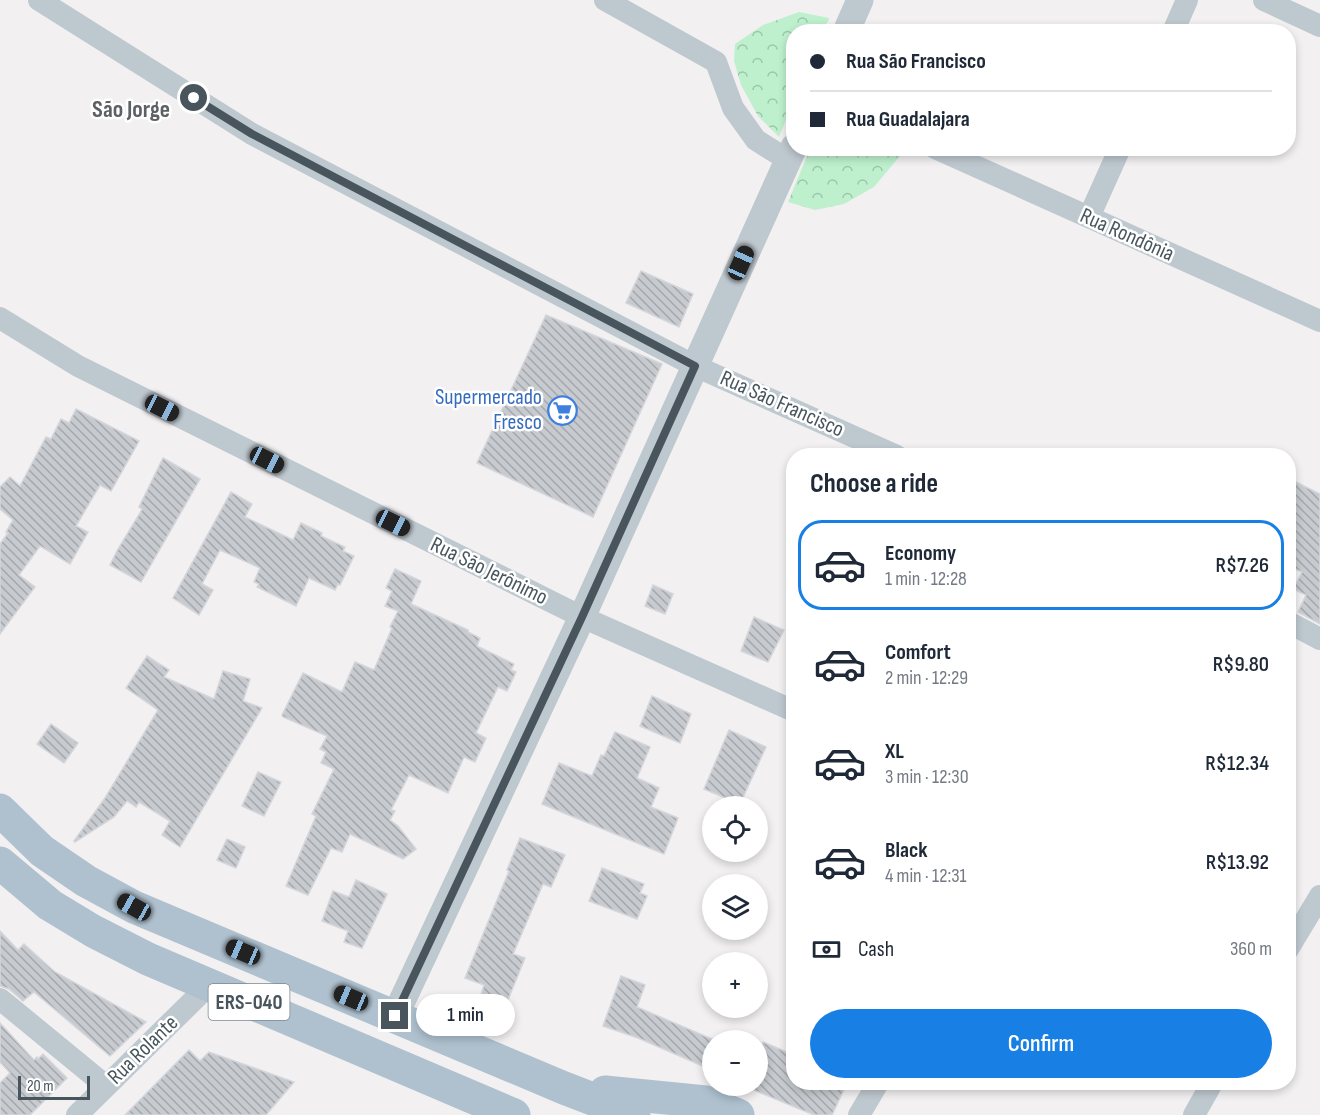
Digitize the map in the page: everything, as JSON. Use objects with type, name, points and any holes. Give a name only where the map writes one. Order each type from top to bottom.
[{"type":"main road","name":"ERS-040","points":[[0,810],[42,851],[86,880],[134,907],[564,1088],[634,1115]]},
{"type":"main road","name":"ERS-040","points":[[0,863],[50,905],[93,931],[148,959],[514,1115]]},
{"type":"main road","points":[[564,1088],[706,1102],[738,1115]]},
{"type":"street","name":"Rua São Francisco","points":[[39,0],[252,134],[695,366],[879,448]]},
{"type":"street","points":[[605,0],[716,62],[733,108],[756,140],[786,152]]},
{"type":"street","points":[[850,24],[860,0]]},
{"type":"street","points":[[1176,24],[1187,0]]},
{"type":"street","points":[[1264,0],[1320,26]]},
{"type":"street","points":[[395,1016],[582,617],[790,156]]},
{"type":"street","name":"Rua Rondônia","points":[[953,156],[1320,321]]},
{"type":"street","points":[[1089,218],[1116,156]]},
{"type":"street","name":"Rua São Jerônimo","points":[[0,318],[78,366],[582,617],[786,707]]},
{"type":"street","points":[[1296,626],[1320,639]]},
{"type":"street","points":[[1296,936],[1320,896]]},
{"type":"street","name":"Rua Rolante","points":[[77,1115],[209,985]]},
{"type":"street","points":[[0,999],[106,1086]]},
{"type":"street","points":[[860,1115],[874,1090]]},
{"type":"street","points":[[1194,1115],[1208,1090]]},
{"type":"green space","points":[[799,12],[829,18],[826,24],[786,24],[786,120],[779,137],[758,116],[741,85],[734,61],[735,44],[763,25]]},
{"type":"green space","points":[[807,156],[900,156],[874,187],[844,204],[815,210],[788,202]]},
{"type":"building","points":[[641,271],[693,294],[679,327],[626,303]]},
{"type":"building","points":[[546,315],[662,364],[593,517],[477,463]]},
{"type":"building","points":[[76,409],[139,441],[111,491],[100,485],[76,526],[88,532],[70,564],[40,546],[19,575],[35,587],[0,634],[0,544],[13,520],[0,509],[0,487],[10,477],[20,486],[46,437],[51,439],[61,419],[69,423]]},
{"type":"building","points":[[163,458],[200,479],[141,582],[110,565],[142,509],[139,507]]},
{"type":"building","points":[[1296,482],[1320,494],[1320,624],[1298,612],[1306,595],[1296,590],[1296,583],[1302,572],[1296,569]]},
{"type":"building","points":[[231,492],[252,504],[245,517],[293,540],[301,523],[322,533],[321,536],[345,547],[343,551],[354,556],[340,585],[338,584],[335,590],[309,578],[296,606],[257,587],[259,584],[254,582],[260,568],[220,550],[202,584],[213,590],[199,615],[173,598]]},
{"type":"building","points":[[395,569],[421,581],[411,604],[468,630],[480,638],[477,646],[514,664],[511,670],[516,672],[507,691],[498,687],[476,733],[486,738],[475,762],[464,757],[448,793],[409,775],[391,810],[395,811],[390,820],[398,826],[416,849],[403,859],[350,834],[342,852],[331,848],[308,895],[286,886],[316,816],[312,814],[334,769],[321,763],[326,752],[320,749],[327,736],[282,715],[303,673],[342,692],[355,662],[374,670],[398,611],[385,606],[392,591],[386,588]]},
{"type":"building","points":[[653,585],[673,594],[665,614],[645,606]]},
{"type":"building","points":[[754,617],[784,630],[768,662],[741,651]]},
{"type":"building","points":[[147,656],[169,670],[164,677],[214,699],[223,671],[250,679],[243,701],[262,708],[180,847],[162,835],[170,821],[139,802],[136,807],[127,801],[114,817],[75,842],[105,798],[158,710],[126,688]]},
{"type":"building","points":[[652,696],[691,714],[680,743],[640,726]]},
{"type":"building","points":[[51,724],[78,743],[64,763],[37,744]]},
{"type":"building","points":[[729,730],[766,747],[744,796],[721,796],[704,789]]},
{"type":"building","points":[[615,732],[650,747],[637,778],[659,788],[651,807],[678,818],[664,854],[542,804],[559,763],[592,776]]},
{"type":"building","points":[[258,772],[281,782],[264,816],[242,806]]},
{"type":"building","points":[[520,838],[565,855],[551,887],[543,884],[513,954],[525,958],[494,1034],[471,1027],[484,985],[465,978],[509,871],[507,870]]},
{"type":"building","points":[[227,839],[245,847],[236,868],[217,860]]},
{"type":"building","points":[[602,868],[644,884],[640,893],[647,896],[637,919],[589,901]]},
{"type":"building","points":[[356,880],[387,894],[362,948],[344,942],[348,931],[322,921],[333,891],[349,897]]},
{"type":"building","points":[[0,931],[18,950],[24,944],[55,972],[146,1022],[110,1056],[34,992],[23,1001],[9,989],[0,986]]},
{"type":"building","points":[[621,976],[645,985],[637,1007],[702,1035],[702,1066],[638,1038],[603,1026]]},
{"type":"building","points":[[0,1023],[34,1060],[43,1054],[67,1078],[30,1115],[0,1115],[0,1083],[10,1073],[0,1062]]},
{"type":"building","points":[[768,1044],[786,1052],[786,1090],[844,1090],[832,1115],[814,1115],[768,1096]]},
{"type":"building","points":[[189,1050],[200,1061],[209,1052],[294,1082],[266,1115],[125,1115]]},
{"type":"place","name":"Supermercado Fresco","points":[[563,410]]},
{"type":"district","name":"São Jorge","points":[[131,109]]},
{"type":"route","points":[[194,98],[252,134],[695,366],[582,617],[395,1016]]}]
